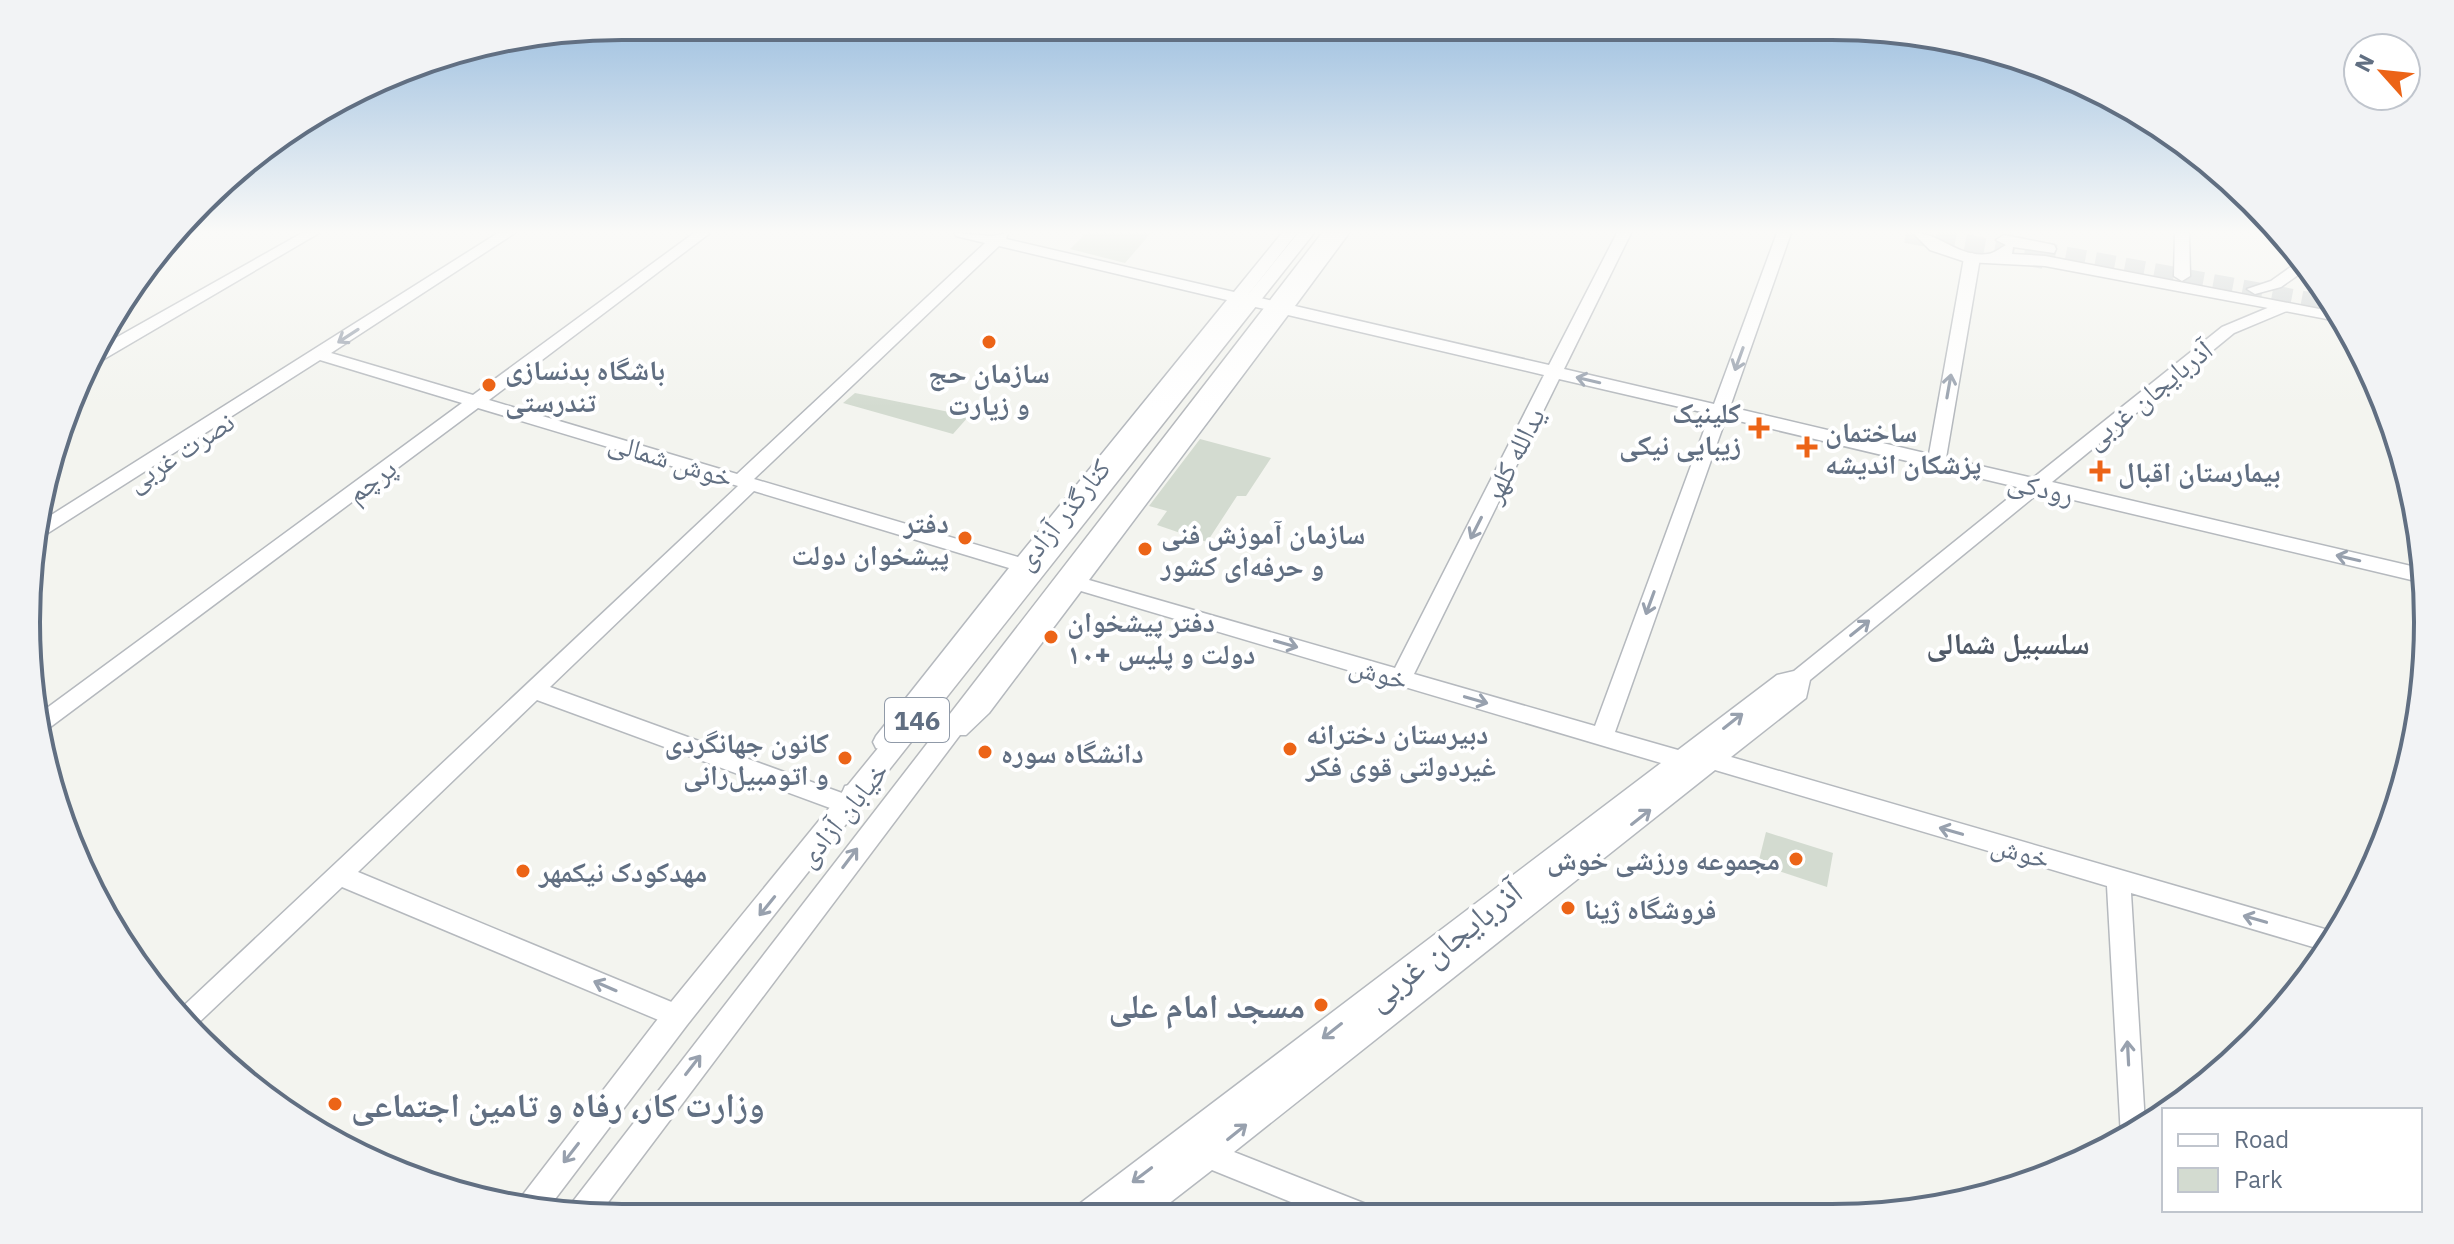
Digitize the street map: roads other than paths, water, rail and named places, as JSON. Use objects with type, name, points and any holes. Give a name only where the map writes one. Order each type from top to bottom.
[{"type":"main road","points":[[108,349],[210,291]]},
{"type":"main road","name":"نصرت غربی","points":[[48,526],[418,291]]},
{"type":"main road","name":"پرچم","points":[[48,719],[625,291]]},
{"type":"main road","points":[[192,1014],[534,690],[944,291]]},
{"type":"main road","name":"رودکی","points":[[1215,291],[2412,573]]},
{"type":"main road","name":"کنارگذر آزادی","points":[[926,759],[982,707],[1076,583],[1262,303],[1267,291]]},
{"type":"main road","name":"خیابان آزادی","points":[[588,1203],[926,759],[1270,291]]},
{"type":"main road","name":"خیابان آزادی","points":[[537,1198],[677,1016],[1274,291]]},
{"type":"main road","name":"کنارگذر آزادی","points":[[849,805],[867,764],[1022,565],[1276,291]]},
{"type":"main road","name":"یدالله کلهر","points":[[1401,678],[1595,291]]},
{"type":"main road","points":[[1602,737],[1763,291]]},
{"type":"main road","points":[[1936,463],[1966,291]]},
{"type":"main road","points":[[2216,291],[2326,315]]},
{"type":"main road","points":[[2267,291],[2316,299]]},
{"type":"main road","name":"آذربایجان غربی","points":[[1143,1204],[1203,1145],[1681,760],[1784,681],[1800,677],[2228,330],[2283,307]]},
{"type":"main road","name":"نصرت غربی","points":[[46,537],[315,362],[319,355]]},
{"type":"main road","name":"خوش شمالی","points":[[319,355],[1022,565]]},
{"type":"main road","name":"خوش","points":[[1076,583],[1681,760]]},
{"type":"main road","name":"آذربایجان غربی","points":[[1106,1204],[1203,1145],[1713,761],[1799,692],[1800,677]]},
{"type":"main road","points":[[534,690],[849,805]]},
{"type":"main road","name":"خوش","points":[[1713,761],[2320,938]]},
{"type":"main road","points":[[339,875],[677,1016]]},
{"type":"main road","points":[[2118,880],[2131,1121]]},
{"type":"main road","points":[[1203,1145],[1334,1204]]},
{"type":"tunnel","points":[[2251,291],[2319,304]]},
{"type":"place","name":"سازمان حج و زیارت","points":[[989,342]]},
{"type":"place","name":"باشگاه بدنسازی تندرستی","points":[[489,385]]},
{"type":"place","name":"کلینیک زیبایی نیکی","points":[[1759,428]]},
{"type":"place","name":"ساختمان پزشکان اندیشه","points":[[1807,447]]},
{"type":"place","name":"بیمارستان اقبال","points":[[2100,471]]},
{"type":"place","name":"دفتر پیشخوان دولت","points":[[965,538]]},
{"type":"place","name":"سازمان آموزش فنی و حرفه‌ای کشور","points":[[1145,549]]},
{"type":"place","name":"دفتر پیشخوان دولت و پلیس +۱۰","points":[[1051,637]]},
{"type":"place","name":"دبيرستان دخترانه غيردولتی قوی فکر","points":[[1290,749]]},
{"type":"place","name":"دانشگاه سوره","points":[[985,752]]},
{"type":"place","name":"کانون جهانگردی و اتومبیل‌رانی","points":[[845,758]]},
{"type":"place","name":"مجموعه ورزشی خوش","points":[[1796,859]]},
{"type":"place","name":"مهدکودک نیکمهر","points":[[523,871]]},
{"type":"place","name":"فروشگاه ژینا","points":[[1568,908]]},
{"type":"place","name":"مسجد امام علی","points":[[1321,1005]]},
{"type":"place","name":"وزارت کار، رفاه و تامین اجتماعی","points":[[335,1104]]},
{"type":"district","name":"سلسبیل شمالی","points":[[2008,642]]}]
